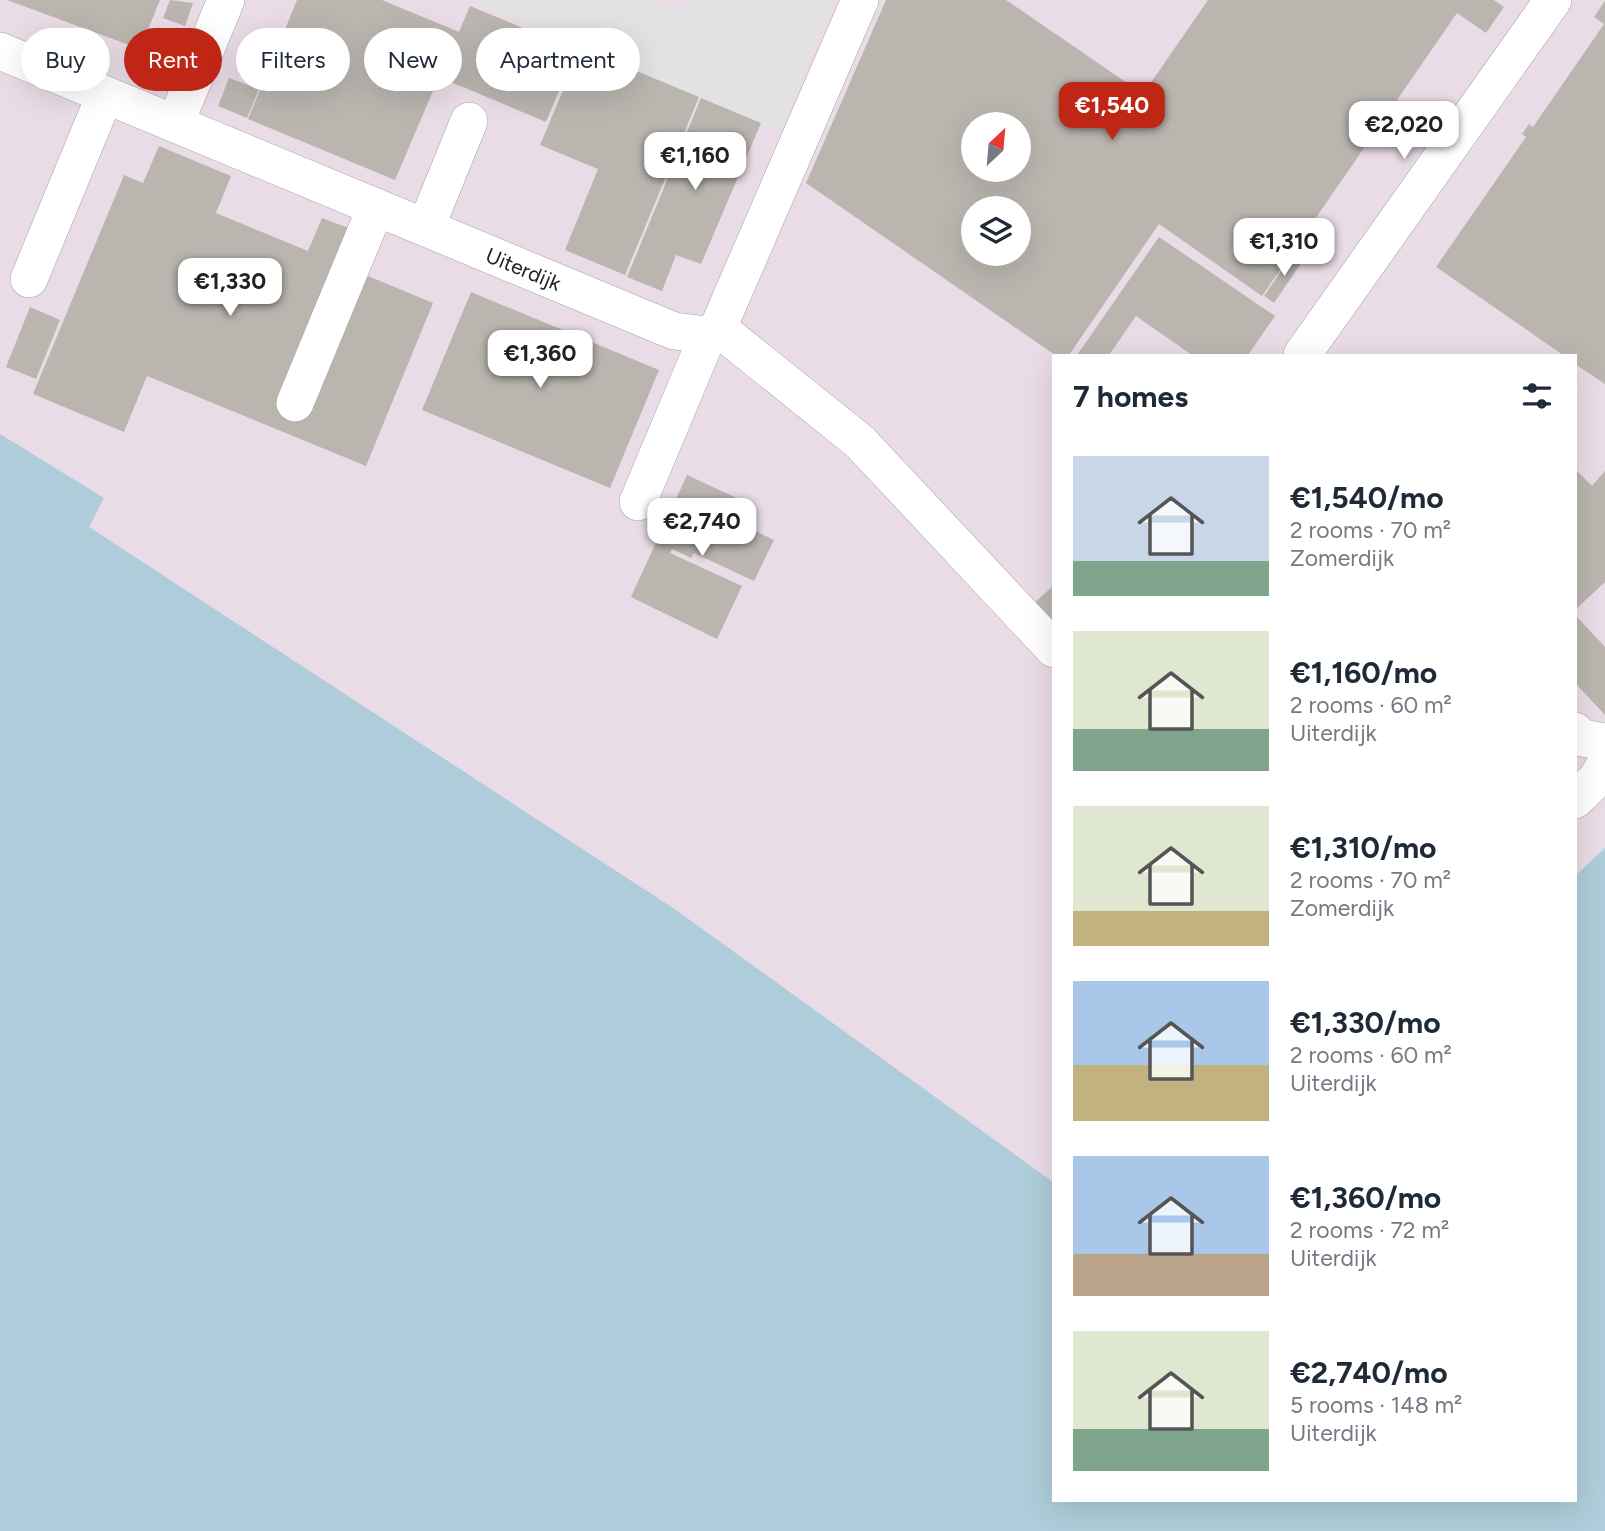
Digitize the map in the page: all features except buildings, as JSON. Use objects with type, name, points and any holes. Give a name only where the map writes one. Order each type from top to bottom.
[{"type":"street","points":[[175,124],[226,0]]},
{"type":"street","points":[[638,502],[860,0]]},
{"type":"street","points":[[1303,354],[1553,0]]},
{"type":"street","name":"Uiterdijk","points":[[0,51],[674,331],[713,332]]},
{"type":"street","points":[[29,279],[106,95]]},
{"type":"street","points":[[426,227],[470,121]]},
{"type":"street","points":[[295,403],[376,207]]},
{"type":"street","points":[[713,332],[860,442],[1052,647]]},
{"type":"street","points":[[1577,733],[1582,738],[1605,742]]},
{"type":"street","points":[[1577,798],[1597,778],[1605,765]]},
{"type":"shaded area","points":[[0,0],[1605,0],[1605,1531],[0,1531]]},
{"type":"shaded area","points":[[469,0],[655,0],[685,12],[691,0],[834,0],[779,132],[640,73],[640,28],[535,28]]},
{"type":"water","points":[[0,434],[104,498],[89,527],[676,910],[1052,1181],[1052,1502],[1577,1502],[1577,874],[1605,848],[1605,1531],[0,1531]]}]
